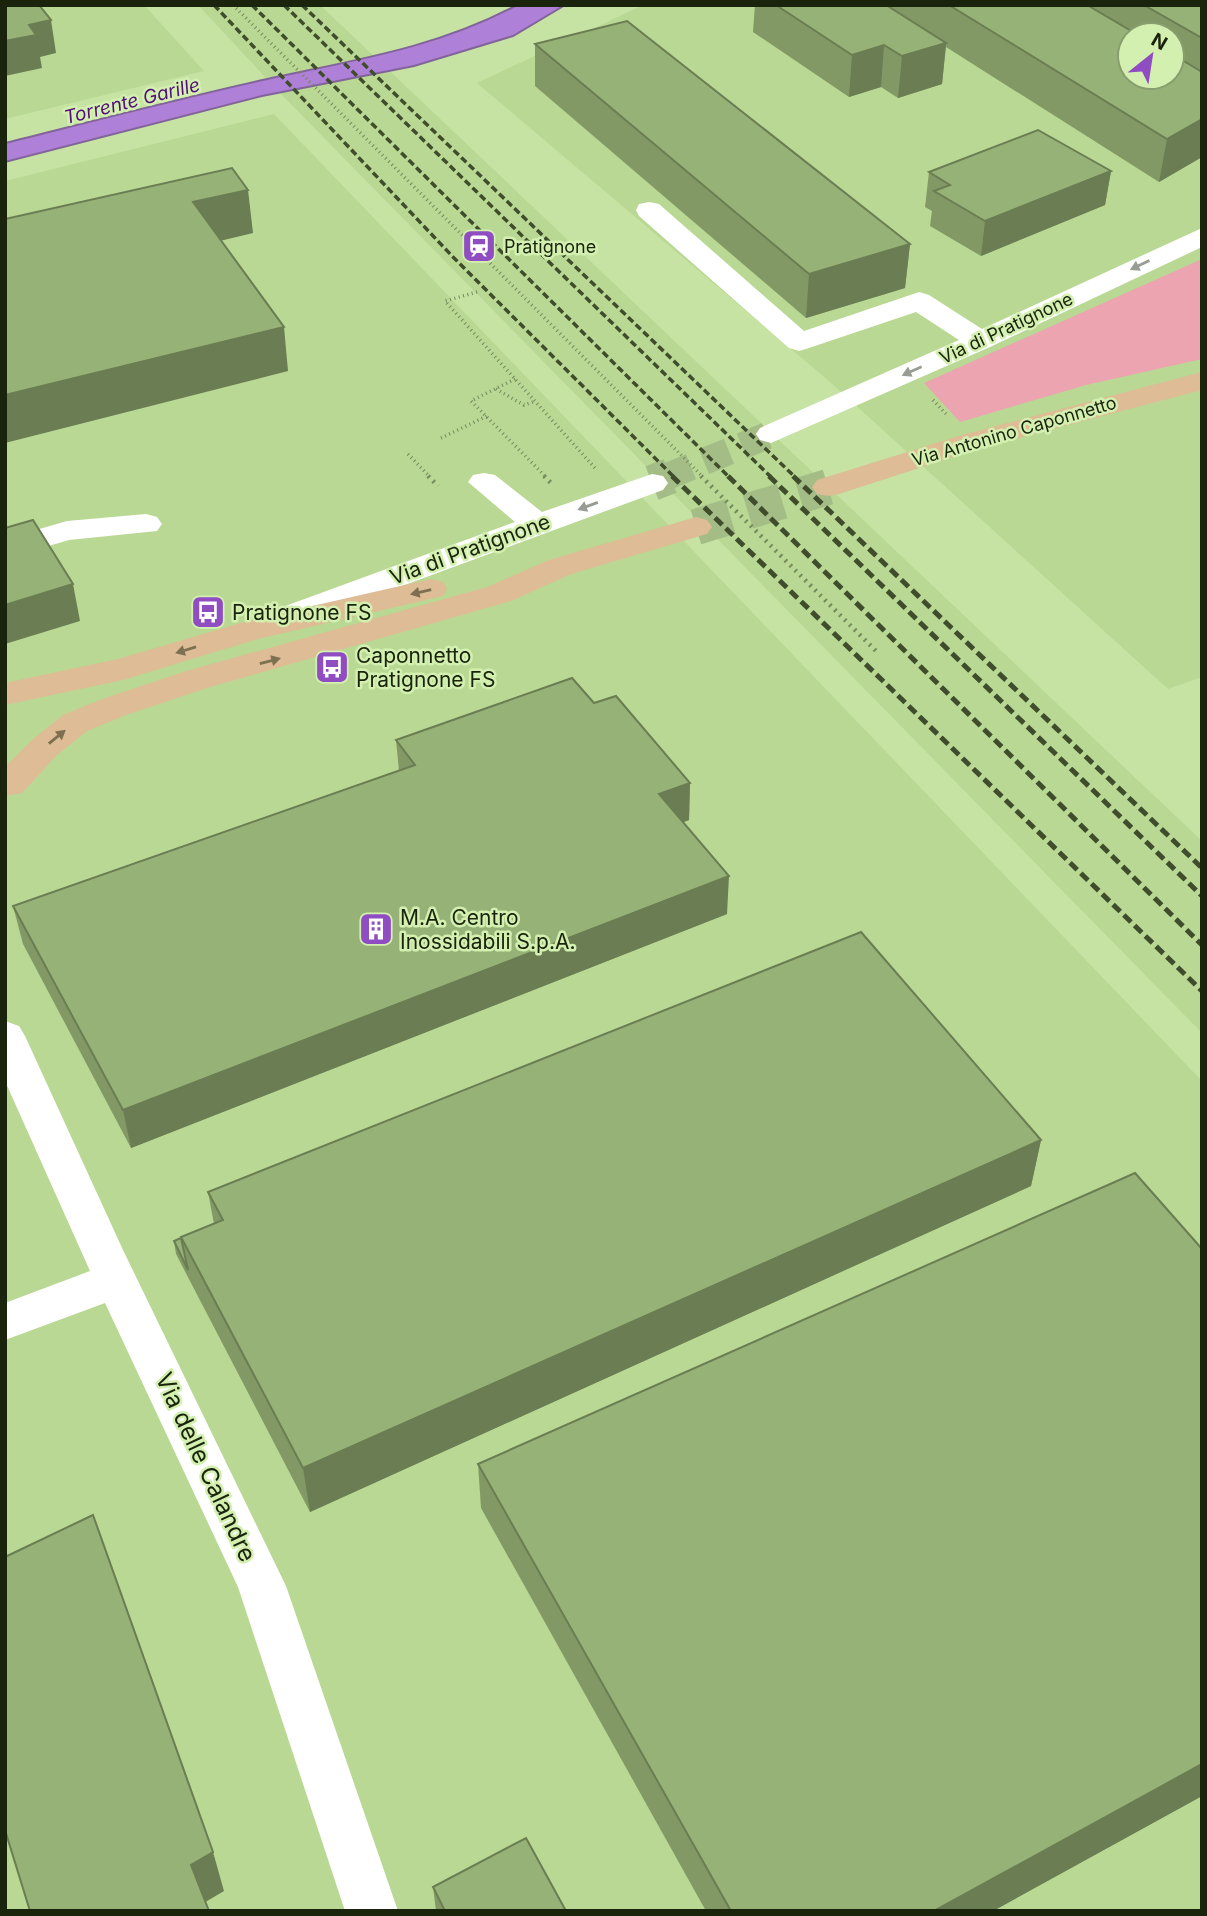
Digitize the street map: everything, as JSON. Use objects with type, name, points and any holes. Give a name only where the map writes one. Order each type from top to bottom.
[{"type":"main road","name":"Via Antonino Caponnetto","points":[[828,487],[973,441],[1202,381]]},
{"type":"main road","points":[[7,790],[46,747],[75,723],[114,707],[195,680],[499,594],[560,567],[696,527]]},
{"type":"main road","points":[[251,630],[479,578],[560,567]]},
{"type":"main road","name":"Via di Pratignone","points":[[5,694],[123,669],[251,630]]},
{"type":"main road","points":[[5,749],[7,790]]},
{"type":"street","points":[[649,210],[799,342],[919,301],[980,341]]},
{"type":"street","name":"Via di Pratignone","points":[[771,434],[980,341],[1202,236]]},
{"type":"street","points":[[484,482],[538,525]]},
{"type":"street","name":"Via di Pratignone","points":[[251,630],[652,483]]},
{"type":"street","points":[[5,549],[67,531],[146,524]]},
{"type":"street","name":"Via delle Calandre","points":[[5,1036],[116,1280],[262,1586],[372,1911]]},
{"type":"street","points":[[5,1322],[116,1280]]},
{"type":"path","points":[[233,5],[500,274]]},
{"type":"path","points":[[482,256],[877,652]]},
{"type":"path","points":[[477,292],[446,301],[596,470]]},
{"type":"path","points":[[519,293],[529,302]]},
{"type":"path","points":[[515,379],[471,401],[552,484]]},
{"type":"path","points":[[495,388],[524,405],[536,401]]},
{"type":"path","points":[[932,399],[948,416]]},
{"type":"path","points":[[441,438],[487,416]]},
{"type":"path","points":[[408,453],[438,486]]},
{"type":"shaded area","points":[[5,5],[144,5],[204,71],[5,119]]},
{"type":"shaded area","points":[[198,5],[320,5],[1202,841],[1202,1033],[278,91]]},
{"type":"shaded area","points":[[517,5],[565,5],[513,36],[414,66],[262,96],[5,162],[5,143],[226,88],[391,52],[455,33]]},
{"type":"shaded area","points":[[643,5],[1202,5],[1202,677],[1168,689],[830,382],[477,83]]},
{"type":"shaded area","points":[[274,114],[1202,1081],[1202,1911],[5,1911],[5,181]]},
{"type":"shaded area","points":[[1202,259],[1202,359],[1086,385],[960,422],[924,383]]},
{"type":"building","points":[[5,5],[39,5],[51,20],[29,25],[36,35],[5,41]]},
{"type":"building","points":[[776,5],[886,5],[946,43],[902,56],[884,45],[852,55]]},
{"type":"building","points":[[949,5],[1087,5],[1116,22],[1116,91],[1186,91],[1186,62],[1202,72],[1202,119],[1167,139]]},
{"type":"building","points":[[1144,5],[1202,5],[1202,38],[1186,29],[1186,21],[1172,21]]},
{"type":"building","points":[[627,21],[910,244],[809,274],[535,44]]},
{"type":"building","points":[[1038,130],[1111,171],[985,221],[934,191],[950,185],[929,172]]},
{"type":"building","points":[[232,168],[248,190],[193,202],[284,327],[5,395],[5,219]]},
{"type":"building","points":[[33,520],[73,584],[5,605],[5,528]]},
{"type":"building","name":"M.A. Centro Inossidabili S.p.A.","points":[[572,678],[594,703],[616,696],[690,783],[659,794],[729,876],[123,1110],[13,906],[415,765],[396,740]]},
{"type":"building","points":[[861,932],[1041,1140],[303,1468],[181,1237],[223,1220],[208,1192]]},
{"type":"building","points":[[1135,1173],[1202,1249],[1202,1764],[934,1911],[731,1911],[478,1464]]},
{"type":"building","points":[[181,1238],[188,1270],[174,1241]]},
{"type":"building","points":[[93,1515],[213,1852],[191,1865],[209,1911],[30,1911],[5,1830],[5,1557]]},
{"type":"building","points":[[526,1838],[566,1911],[445,1911],[433,1887]]},
{"type":"tunnel","points":[[666,477],[771,434]]},
{"type":"tunnel","points":[[652,483],[670,476]]},
{"type":"tunnel","points":[[696,527],[828,487]]},
{"type":"railway","points":[[214,5],[454,258],[674,477]]},
{"type":"railway","points":[[252,5],[729,477]]},
{"type":"railway","points":[[284,5],[771,477]]},
{"type":"railway","points":[[302,5],[795,477]]},
{"type":"railway","points":[[672,476],[1202,991]]},
{"type":"railway","points":[[728,476],[1202,945]]},
{"type":"railway","points":[[769,476],[1202,896]]},
{"type":"railway","points":[[793,476],[1202,868]]},
{"type":"place","name":"Pratignone","points":[[479,246]]},
{"type":"place","name":"Pratignone FS","points":[[208,612]]},
{"type":"place","name":"Caponnetto Pratignone FS","points":[[332,667]]},
{"type":"place","name":"M.A. Centro Inossidabili S.p.A.","points":[[376,929]]},
{"type":"water label","name":"Torrente Garille","points":[[132,101]]}]
